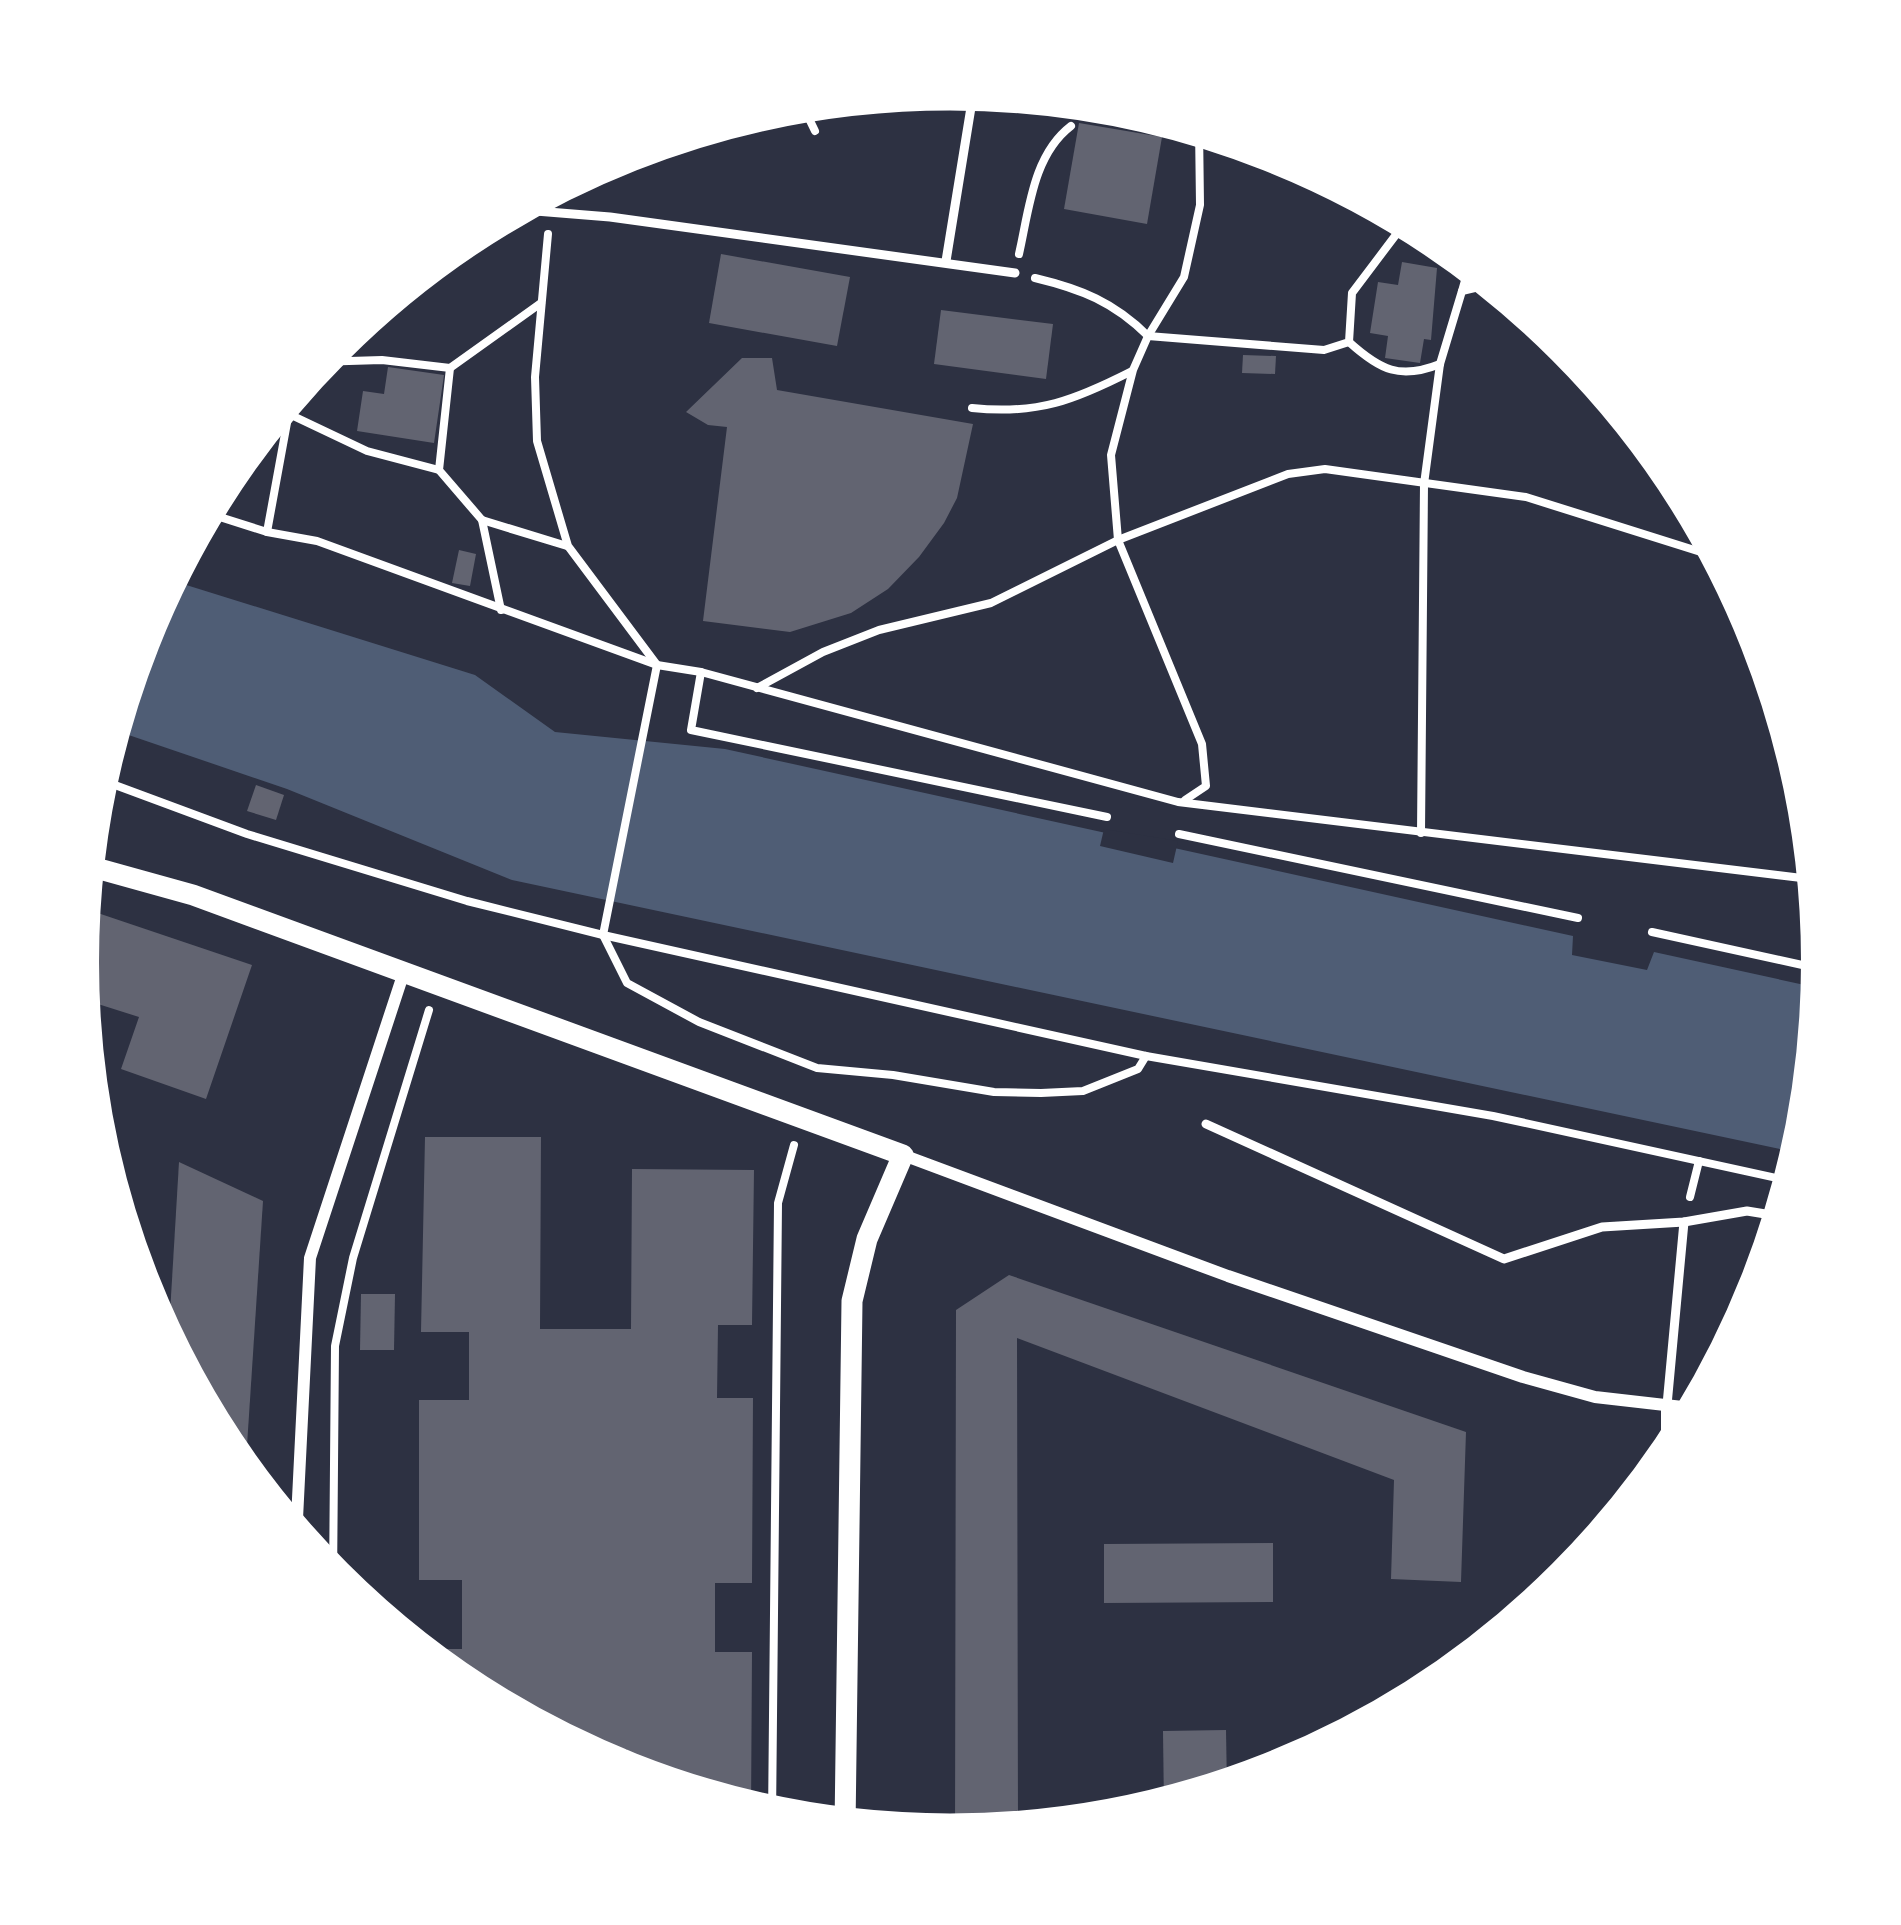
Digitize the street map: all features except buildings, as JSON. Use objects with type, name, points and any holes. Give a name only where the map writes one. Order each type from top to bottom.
[{"type":"street","points":[[101,870],[193,895],[438,982],[1228,1276],[1523,1377],[1595,1397],[1681,1406]]},
{"type":"street","points":[[297,1513],[310,1258],[404,970]]},
{"type":"street","points":[[845,1811],[852,1301],[867,1239],[903,1155]]},
{"type":"street","points":[[1667,1405],[1667,1428]]},
{"type":"lane","points":[[946,262],[971,109]]},
{"type":"lane","points":[[540,213],[610,217],[1016,273]]},
{"type":"lane","points":[[1206,1124],[1504,1259],[1602,1227],[1684,1222],[1747,1211],[1767,1214]]},
{"type":"lane","points":[[1667,1405],[1684,1222]]},
{"type":"path","points":[[810,120],[815,130]]},
{"type":"path","points":[[1071,126],[1056,137],[1035,181],[1016,273],[1105,300],[1148,336],[1324,350],[1348,342]]},
{"type":"path","points":[[1178,802],[1206,786],[1202,744],[1118,540],[1112,455],[1133,370],[1184,277],[1200,205],[1199,145]]},
{"type":"path","points":[[550,215],[535,377],[537,441],[568,546],[657,665],[603,935],[628,983],[699,1022],[817,1068],[994,1092],[1041,1093],[1083,1090],[1138,1069],[1146,1056]]},
{"type":"path","points":[[1348,342],[1352,293],[1397,234]]},
{"type":"path","points":[[1421,833],[1424,484],[1440,364],[1465,281]]},
{"type":"path","points":[[1462,291],[1475,288]]},
{"type":"path","points":[[343,361],[382,360],[450,368],[542,303]]},
{"type":"path","points":[[1348,342],[1389,370],[1415,374],[1440,364]]},
{"type":"path","points":[[439,470],[450,368]]},
{"type":"path","points":[[972,408],[1033,410],[1070,401],[1133,370]]},
{"type":"path","points":[[294,416],[368,451],[439,470],[482,520],[501,610]]},
{"type":"path","points":[[267,532],[287,425]]},
{"type":"path","points":[[757,688],[823,652],[879,631],[991,603],[1118,540],[1288,474],[1325,469],[1526,497],[1700,553]]},
{"type":"path","points":[[221,517],[317,542],[657,665],[701,672],[1178,802],[1800,878]]},
{"type":"path","points":[[482,520],[568,546]]},
{"type":"path","points":[[701,672],[691,730],[1106,817]]},
{"type":"path","points":[[115,785],[269,841],[467,901],[603,935],[1146,1056],[1493,1116],[1777,1178]]},
{"type":"path","points":[[1179,834],[1578,918]]},
{"type":"path","points":[[1652,932],[1805,966]]},
{"type":"path","points":[[333,1553],[334,1346],[352,1258],[438,982]]},
{"type":"path","points":[[772,1798],[778,1203],[817,1068]]},
{"type":"path","points":[[1684,1222],[1699,1161]]},
{"type":"water","points":[[184,584],[475,675],[555,732],[725,749],[1573,936],[1572,955],[1647,970],[1654,952],[1804,985],[1789,1129],[1784,1150],[512,880],[287,789],[127,734],[161,635]]},
{"type":"pier","points":[[1104,829],[1178,841],[1173,863],[1100,846]]}]
